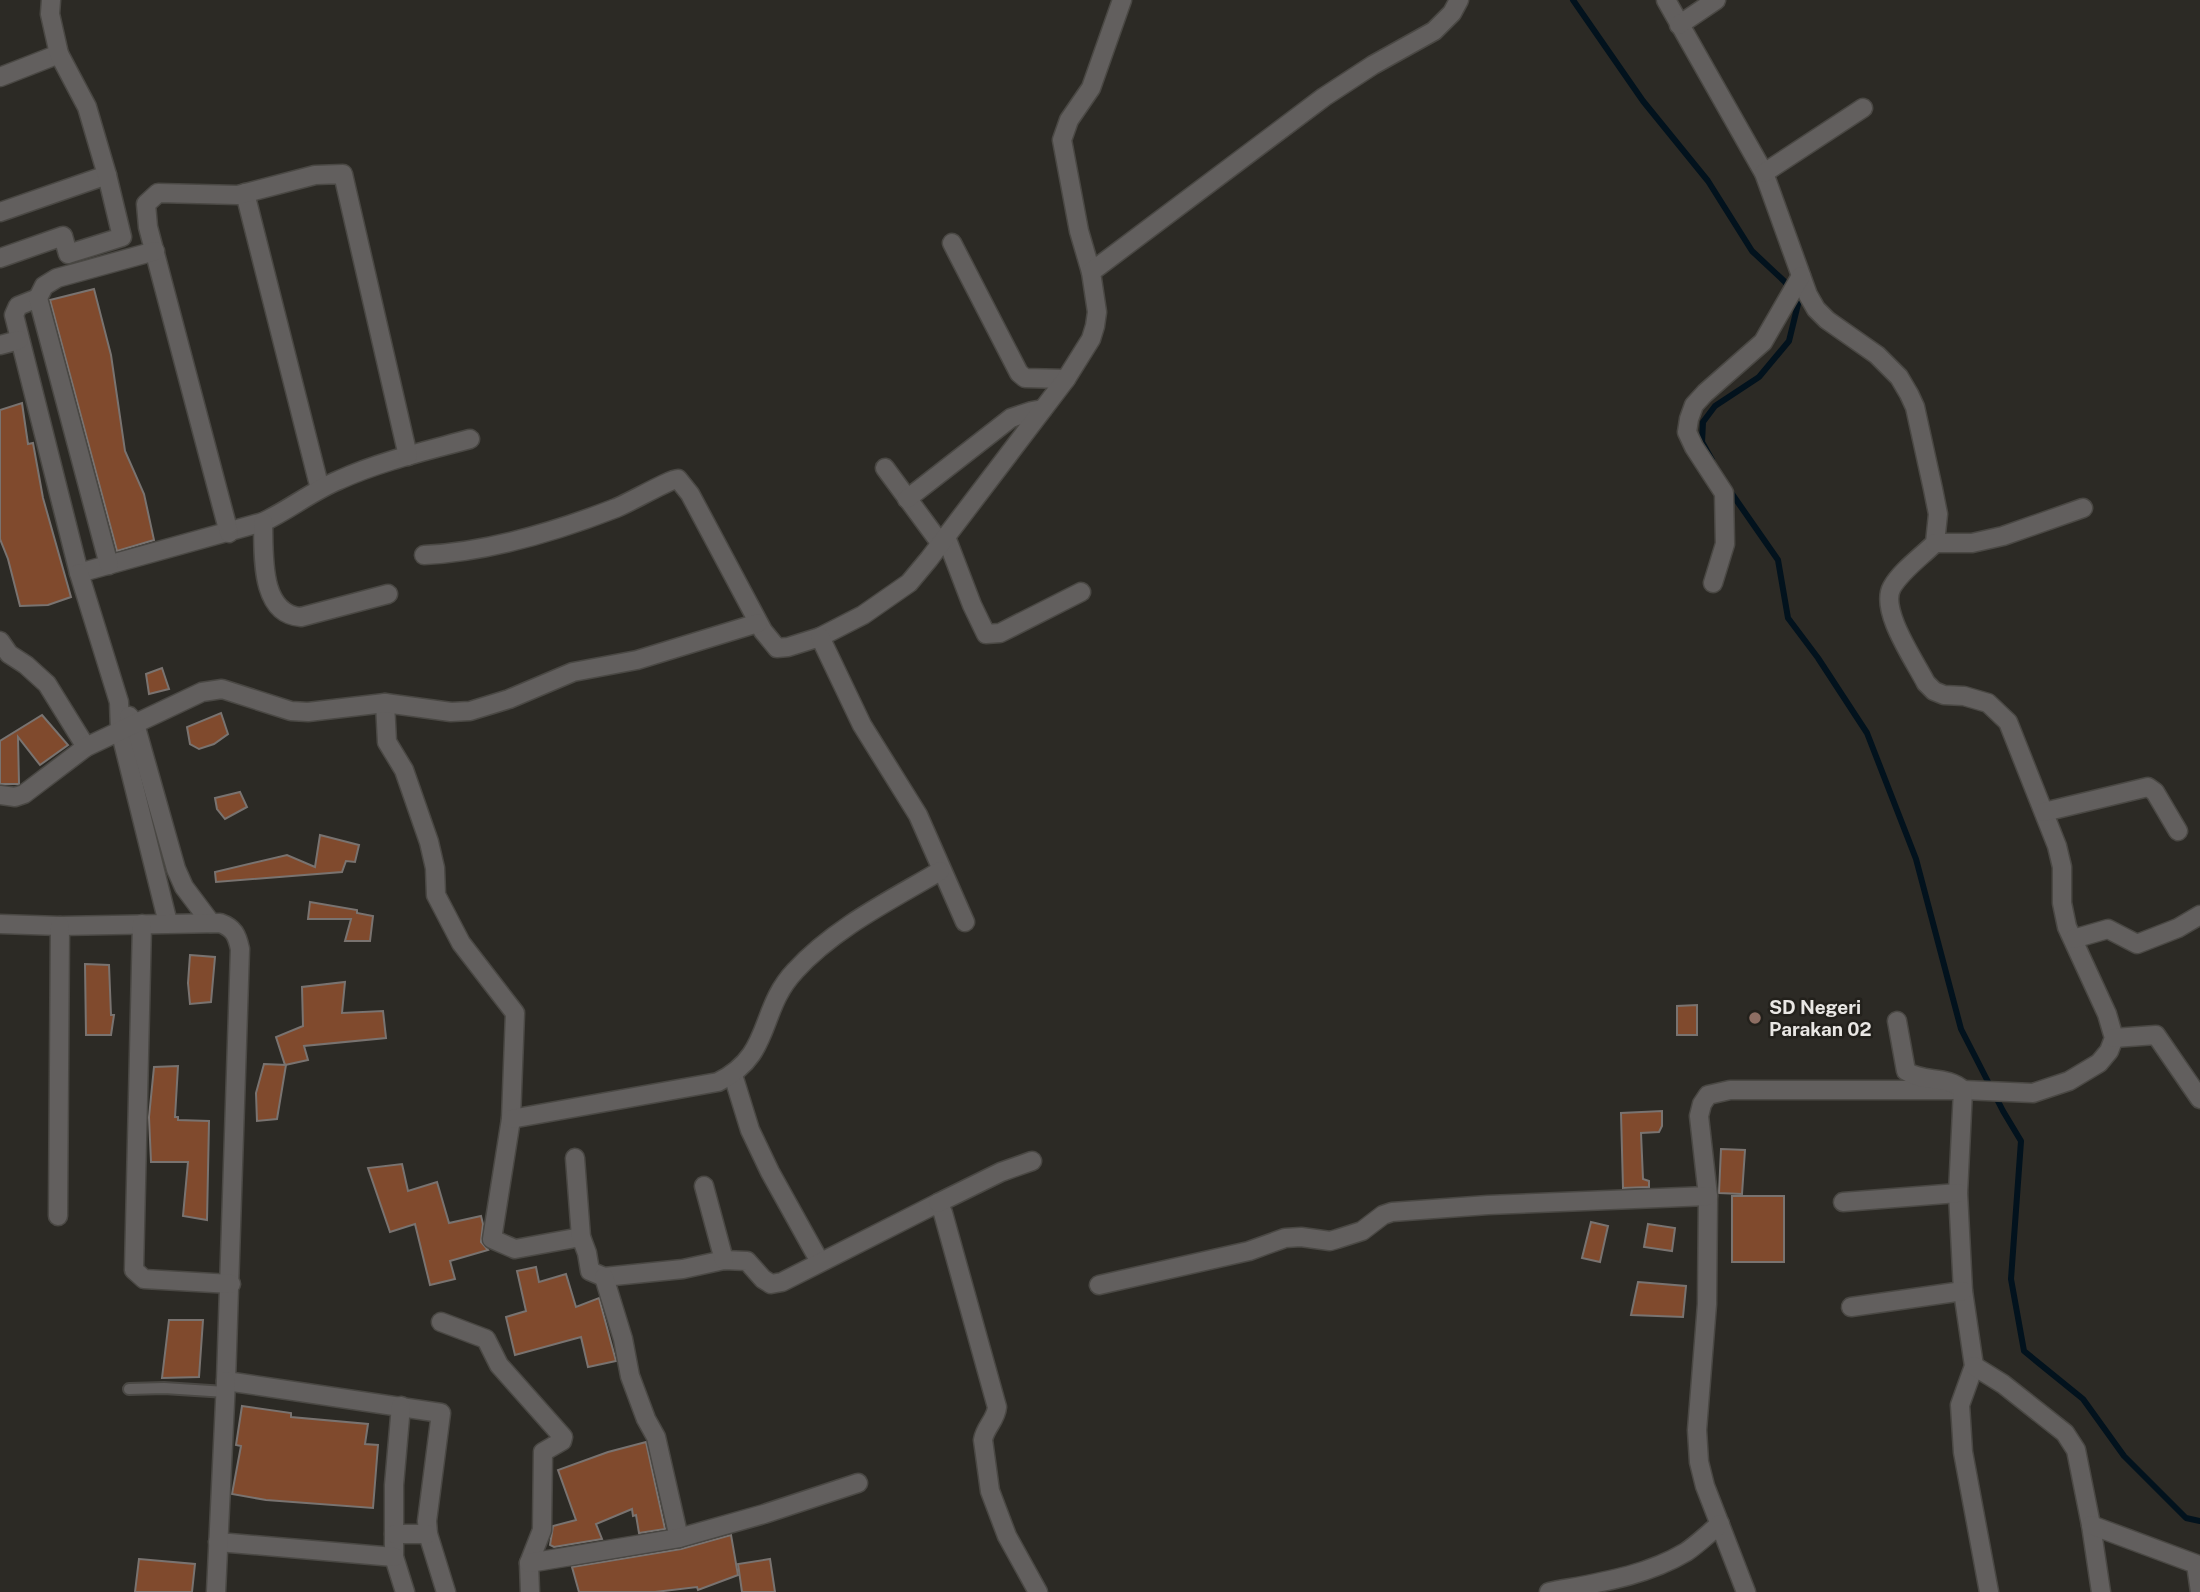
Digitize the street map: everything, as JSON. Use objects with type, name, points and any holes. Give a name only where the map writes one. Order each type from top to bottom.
[{"type":"street","points":[[0,258],[63,236],[68,254],[122,237],[87,107],[59,54],[50,14],[51,0]]},
{"type":"street","points":[[424,555],[461,553],[559,527],[616,508],[672,479],[678,479],[690,494],[758,623],[777,648],[820,637],[873,608],[909,583],[1043,410],[1091,339],[1097,313],[1091,272],[1079,231],[1062,140],[1069,120],[1091,88],[1122,0]]},
{"type":"street","points":[[1091,272],[1324,97],[1433,31],[1452,13],[1459,0]]},
{"type":"street","points":[[1665,0],[1763,173],[1795,286],[1827,320],[1877,355],[1899,377],[1909,394],[1938,514],[1935,543],[1902,574],[1891,589],[1889,610],[1926,683],[1934,691],[1988,703],[2008,722],[2044,812],[2062,867],[2062,903],[2067,927],[2108,1014],[2114,1038],[2109,1051],[2099,1063],[2069,1081],[2033,1093],[1983,1090],[1730,1090],[1708,1095],[1702,1104],[1699,1116],[1707,1196],[1707,1304],[1699,1462],[1746,1592]]},
{"type":"street","points":[[1679,25],[1716,0]]},
{"type":"street","points":[[0,77],[59,54]]},
{"type":"street","points":[[1763,173],[1863,108]]},
{"type":"street","points":[[229,533],[148,227],[146,204],[158,193],[171,191],[228,195],[314,175],[344,174],[408,456]]},
{"type":"street","points":[[0,212],[107,175]]},
{"type":"street","points":[[245,193],[320,489]]},
{"type":"street","points":[[952,243],[1019,373],[1025,379],[1066,379]]},
{"type":"street","points":[[155,251],[57,278],[44,286],[38,298],[15,310],[19,340],[79,573],[119,702],[176,870],[184,887],[211,923]]},
{"type":"street","points":[[1713,583],[1725,544],[1724,493],[1694,447],[1687,432],[1689,419],[1694,405],[1705,393],[1763,342],[1795,286]]},
{"type":"street","points":[[38,298],[108,565]]},
{"type":"street","points":[[0,345],[19,340]]},
{"type":"street","points":[[907,499],[1011,418],[1043,410]]},
{"type":"street","points":[[79,573],[263,522],[292,508],[320,489],[354,474],[470,439]]},
{"type":"street","points":[[886,468],[907,499],[944,540],[986,634],[1000,633],[1081,592]]},
{"type":"street","points":[[1935,543],[1972,543],[2003,536],[2083,508]]},
{"type":"street","points":[[263,522],[265,572],[270,590],[282,612],[301,617],[388,594]]},
{"type":"street","points":[[0,795],[15,797],[24,794],[86,747],[202,692],[222,689],[291,711],[308,712],[385,703],[451,712],[470,711],[499,703],[573,672],[637,660],[758,623]]},
{"type":"street","points":[[820,637],[862,725],[918,815],[964,922]]},
{"type":"street","points":[[0,641],[9,654],[47,684],[86,747]]},
{"type":"street","points":[[385,703],[387,742],[404,770],[429,842],[435,868],[436,895],[461,943],[515,1013],[511,1119],[492,1239],[515,1249],[581,1237]]},
{"type":"street","points":[[128,727],[168,923]]},
{"type":"street","points":[[2044,812],[2148,787],[2155,792],[2178,831]]},
{"type":"street","points":[[511,1119],[718,1082],[733,1075],[749,1060],[760,1041],[780,988],[796,969],[848,928],[940,870]]},
{"type":"street","points":[[2073,939],[2108,929],[2137,944],[2178,928],[2200,915]]},
{"type":"street","points":[[0,924],[60,926],[220,923],[231,927],[237,936],[240,949],[231,1283],[216,1592]]},
{"type":"street","points":[[142,925],[134,1270],[144,1279],[231,1283]]},
{"type":"street","points":[[58,1216],[60,926]]},
{"type":"street","points":[[1897,1021],[1906,1071],[1914,1076],[1951,1082],[1963,1090]]},
{"type":"street","points":[[2114,1038],[2156,1035],[2200,1098]]},
{"type":"street","points":[[733,1075],[750,1130],[820,1262]]},
{"type":"street","points":[[1963,1090],[1958,1193],[1963,1291],[1974,1366],[1960,1405],[1963,1452],[1989,1592]]},
{"type":"street","points":[[575,1158],[581,1237],[590,1271],[604,1277],[683,1269],[724,1261],[747,1261],[771,1284],[782,1282],[1001,1172],[1032,1161]]},
{"type":"street","points":[[704,1186],[724,1261]]},
{"type":"street","points":[[1843,1202],[1958,1193]]},
{"type":"street","points":[[1099,1285],[1250,1251],[1284,1238],[1301,1237],[1330,1241],[1362,1231],[1383,1215],[1392,1212],[1488,1205],[1707,1196]]},
{"type":"street","points":[[938,1203],[997,1406],[996,1416],[984,1432],[983,1440],[990,1491],[1032,1590]]},
{"type":"street","points":[[604,1277],[623,1339],[629,1376],[656,1437],[679,1538]]},
{"type":"street","points":[[1851,1307],[1963,1291]]},
{"type":"street","points":[[441,1322],[485,1339],[499,1365],[563,1437],[562,1441],[543,1452],[542,1530],[529,1563],[530,1592]]},
{"type":"street","points":[[1974,1366],[2004,1384],[2065,1433],[2071,1441],[2076,1450],[2091,1525],[2101,1592]]},
{"type":"street","points":[[226,1387],[401,1406],[441,1413],[427,1521],[428,1534],[446,1592]]},
{"type":"street","points":[[401,1406],[394,1485],[394,1557],[405,1592]]},
{"type":"street","points":[[529,1563],[679,1538],[858,1483]]},
{"type":"street","points":[[1549,1592],[1624,1578],[1662,1564],[1688,1551],[1720,1524]]},
{"type":"street","points":[[2091,1525],[2196,1564],[2200,1592]]},
{"type":"street","points":[[394,1534],[428,1534]]},
{"type":"street","points":[[218,1542],[394,1557]]},
{"type":"lane","points":[[129,1389],[226,1387]]},
{"type":"building","points":[[94,289],[111,355],[125,451],[144,494],[154,540],[117,551],[50,300]]},
{"type":"building","points":[[22,403],[28,444],[33,443],[43,498],[71,597],[48,605],[20,606],[0,539],[0,410]]},
{"type":"building","points":[[162,668],[169,689],[149,694],[146,674]]},
{"type":"building","points":[[221,713],[228,734],[214,744],[199,749],[190,744],[187,727]]},
{"type":"building","points":[[42,715],[68,745],[40,765],[18,737],[19,784],[0,784],[0,741]]},
{"type":"building","points":[[240,792],[247,807],[225,819],[217,809],[215,798]]},
{"type":"building","points":[[320,835],[359,845],[355,862],[346,861],[342,872],[216,882],[215,872],[287,855],[315,867]]},
{"type":"building","points":[[310,902],[357,910],[357,913],[373,916],[370,941],[345,941],[351,919],[308,919]]},
{"type":"building","points":[[190,955],[215,957],[211,1002],[190,1004]]},
{"type":"building","points":[[85,964],[109,965],[111,1015],[114,1015],[111,1035],[86,1035]]},
{"type":"building","points":[[345,982],[342,1013],[383,1011],[386,1038],[304,1046],[308,1060],[285,1065],[276,1037],[303,1026],[302,987]]},
{"type":"building","points":[[1697,1005],[1697,1035],[1677,1035],[1677,1006]]},
{"type":"building","points":[[264,1064],[286,1065],[277,1119],[257,1121],[256,1093]]},
{"type":"building","points":[[178,1066],[175,1117],[178,1117],[178,1120],[209,1121],[207,1220],[183,1216],[188,1162],[151,1162],[149,1117],[154,1067]]},
{"type":"building","points":[[1662,1111],[1662,1126],[1659,1132],[1641,1133],[1643,1179],[1649,1181],[1649,1187],[1623,1188],[1621,1113]]},
{"type":"building","points":[[1721,1149],[1745,1150],[1742,1194],[1719,1193]]},
{"type":"building","points":[[402,1164],[408,1191],[437,1182],[449,1223],[481,1216],[481,1242],[488,1250],[450,1261],[455,1279],[430,1285],[415,1224],[390,1232],[368,1168]]},
{"type":"building","points":[[1732,1196],[1784,1196],[1784,1262],[1732,1262]]},
{"type":"building","points":[[1591,1222],[1608,1226],[1600,1262],[1582,1258]]},
{"type":"building","points":[[1648,1224],[1675,1228],[1672,1251],[1644,1247]]},
{"type":"building","points":[[536,1267],[539,1282],[566,1274],[576,1307],[599,1298],[616,1361],[588,1367],[581,1337],[515,1355],[506,1317],[526,1311],[517,1271]]},
{"type":"building","points":[[1638,1282],[1686,1286],[1683,1317],[1631,1315]]},
{"type":"building","points":[[169,1320],[203,1320],[199,1377],[162,1378]]},
{"type":"building","points":[[242,1406],[291,1413],[291,1417],[368,1424],[365,1444],[378,1445],[373,1508],[266,1500],[232,1494],[241,1446],[236,1445]]},
{"type":"building","points":[[646,1442],[665,1529],[639,1533],[636,1515],[633,1516],[632,1509],[596,1524],[602,1539],[554,1547],[550,1545],[553,1526],[576,1520],[558,1470]]},
{"type":"building","points":[[731,1535],[738,1575],[698,1590],[697,1587],[655,1592],[579,1592],[572,1567],[681,1549]]},
{"type":"building","points":[[139,1559],[195,1564],[192,1592],[135,1592]]},
{"type":"building","points":[[770,1559],[775,1592],[742,1592],[738,1564]]},
{"type":"waterway","points":[[1573,0],[1643,101],[1708,181],[1752,251],[1784,281],[1799,300],[1789,341],[1759,377],[1715,406],[1703,422],[1702,442],[1712,460]]},
{"type":"waterway","points":[[1730,491],[1778,560],[1788,618],[1867,733],[1916,859],[1961,1029],[2021,1141],[2011,1279],[2024,1351],[2083,1399],[2124,1456],[2186,1518],[2200,1521]]},
{"type":"place","name":"SD Negeri Parakan 02","points":[[1755,1018]]}]
